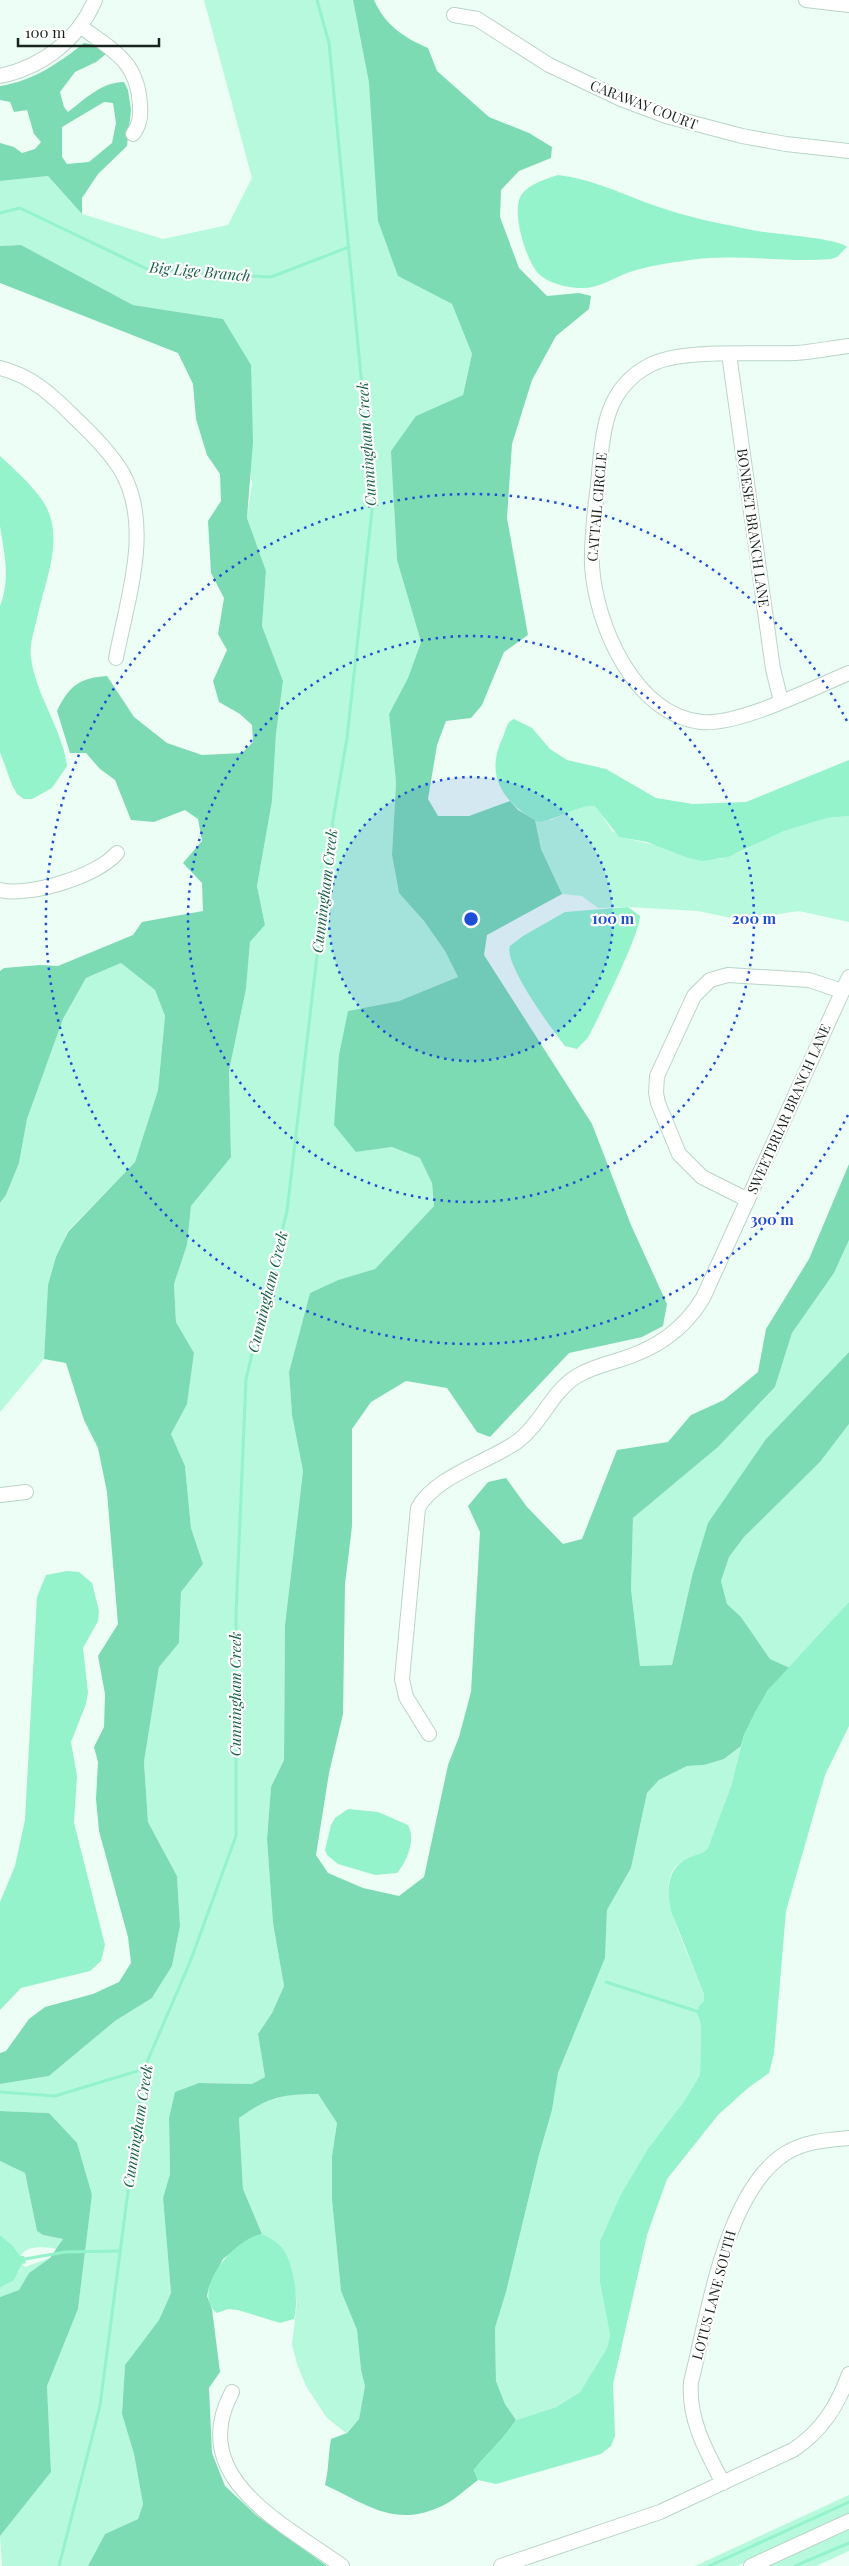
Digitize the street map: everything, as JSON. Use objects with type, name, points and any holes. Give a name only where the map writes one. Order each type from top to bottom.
[{"type":"street","points":[[0,76],[23,70],[45,59],[65,43],[80,26],[95,0]]},
{"type":"street","points":[[806,0],[849,5]]},
{"type":"street","name":"CARAWAY COURT","points":[[454,15],[477,19],[549,65],[597,88],[666,116],[742,136],[849,151]]},
{"type":"street","points":[[80,26],[118,54],[132,70],[137,82],[141,109],[139,124],[133,134]]},
{"type":"street","name":"CATTAIL CIRCLE","points":[[849,346],[797,353],[729,354],[664,359],[635,374],[617,394],[606,418],[592,545],[594,582],[603,618],[616,651],[639,686],[660,706],[680,717],[714,722],[737,718],[849,673]]},
{"type":"street","name":"BONESET BRANCH LANE","points":[[729,354],[773,670],[781,700]]},
{"type":"street","points":[[0,368],[31,380],[55,398],[111,456],[128,484],[136,519],[137,548],[116,658]]},
{"type":"street","points":[[0,890],[18,892],[48,886],[103,866],[117,853]]},
{"type":"street","points":[[748,1200],[702,1177],[679,1154],[658,1103],[656,1093],[657,1076],[694,996],[710,980],[728,975],[809,980],[842,991]]},
{"type":"street","name":"SWEETBRIAR BRANCH LANE","points":[[428,1734],[406,1697],[402,1679],[415,1516],[422,1500],[434,1489],[518,1441],[530,1430],[559,1391],[575,1377],[595,1367],[648,1350],[670,1337],[682,1326],[703,1298],[849,977]]},
{"type":"street","points":[[0,1495],[26,1492]]},
{"type":"street","name":"LOTUS LANE SOUTH","points":[[722,2484],[696,2426],[690,2397],[691,2382],[730,2231],[746,2200],[776,2161],[807,2144],[849,2138]]},
{"type":"street","points":[[501,2566],[637,2521],[722,2484],[793,2450],[811,2437],[830,2415],[849,2374]]},
{"type":"street","points":[[232,2392],[223,2415],[221,2431],[224,2460],[230,2475],[250,2500],[342,2566]]},
{"type":"street","points":[[752,2566],[849,2521]]},
{"type":"shaded area","points":[[204,0],[353,0],[369,83],[398,276],[452,304],[472,354],[463,395],[416,416],[394,507],[397,560],[421,642],[408,678],[389,714],[396,782],[392,855],[399,893],[424,921],[445,951],[458,977],[399,1001],[348,1011],[356,1152],[392,1147],[421,1158],[432,1183],[434,1206],[375,1269],[338,1280],[310,1293],[289,1372],[292,1415],[303,1471],[285,1625],[284,1760],[271,1787],[267,1839],[273,1923],[284,1986],[272,2013],[258,2034],[265,2077],[252,2084],[199,2083],[169,2118],[170,2174],[163,2198],[171,2293],[159,2320],[125,2365],[122,2414],[134,2454],[143,2504],[138,2519],[105,2534],[88,2566],[2,2566],[0,2536],[51,2472],[47,2386],[78,2309],[92,2195],[49,2113],[0,2111],[0,2084],[49,2076],[115,2021],[152,1998],[172,1966],[180,1926],[177,1876],[148,1822],[144,1762],[159,1667],[179,1643],[181,1592],[203,1564],[191,1528],[185,1466],[171,1434],[187,1403],[194,1353],[176,1322],[174,1284],[187,1245],[191,1206],[231,1156],[229,1071],[246,989],[250,942],[265,925],[257,886],[272,801],[276,734],[283,681],[262,626],[266,571],[247,518],[252,484],[223,319],[133,305],[21,245],[0,246],[0,181],[48,176],[82,214],[163,239],[228,225],[252,178]]},
{"type":"shaded area","points":[[353,0],[374,0],[378,9],[389,23],[403,35],[428,48],[437,71],[489,117],[529,133],[552,147],[551,158],[519,171],[501,190],[500,217],[519,268],[547,296],[579,293],[591,296],[589,309],[556,336],[532,380],[512,444],[507,518],[528,635],[504,652],[482,705],[471,718],[446,721],[437,745],[428,799],[438,816],[469,816],[510,801],[518,810],[535,820],[541,849],[562,894],[487,935],[484,955],[592,1124],[631,1225],[667,1304],[663,1326],[642,1337],[569,1353],[490,1437],[477,1432],[447,1388],[406,1381],[371,1402],[352,1429],[352,1526],[345,1584],[343,1714],[329,1773],[316,1855],[328,1873],[363,1888],[399,1896],[424,1877],[448,1765],[459,1737],[471,1692],[480,1532],[468,1506],[488,1482],[506,1478],[527,1507],[563,1544],[582,1539],[617,1450],[668,1442],[691,1415],[724,1400],[758,1372],[766,1329],[809,1259],[849,1164],[849,1240],[834,1273],[792,1333],[775,1387],[718,1447],[633,1518],[631,1589],[640,1666],[672,1665],[692,1576],[708,1523],[766,1439],[849,1352],[849,1424],[820,1462],[744,1537],[729,1557],[721,1581],[727,1604],[741,1617],[770,1659],[790,1668],[768,1690],[744,1735],[741,1746],[724,1759],[704,1765],[687,1766],[659,1780],[647,1793],[631,1868],[607,1910],[605,1958],[558,2073],[552,2110],[539,2155],[506,2292],[495,2328],[496,2381],[505,2404],[516,2420],[474,2470],[478,2480],[444,2505],[427,2512],[411,2515],[383,2512],[325,2485],[331,2439],[347,2433],[359,2419],[365,2386],[361,2370],[357,2330],[341,2291],[332,2200],[332,2156],[337,2123],[318,2094],[286,2096],[259,2105],[239,2118],[243,2189],[262,2234],[245,2242],[223,2259],[209,2287],[207,2296],[212,2309],[220,2372],[209,2388],[212,2453],[225,2486],[256,2515],[327,2566],[88,2566],[105,2534],[138,2519],[143,2504],[134,2454],[122,2414],[125,2365],[159,2320],[171,2293],[163,2198],[170,2174],[169,2118],[175,2092],[199,2083],[252,2084],[265,2077],[258,2034],[272,2013],[284,1986],[273,1923],[267,1839],[271,1787],[284,1760],[285,1625],[303,1471],[292,1415],[289,1372],[310,1293],[338,1280],[375,1269],[434,1206],[432,1183],[420,1158],[392,1147],[356,1152],[334,1125],[339,1055],[348,1011],[399,1001],[458,977],[445,951],[424,921],[399,893],[392,855],[396,782],[389,714],[408,678],[421,642],[397,560],[391,451],[416,416],[463,395],[472,354],[452,304],[398,276],[378,221],[369,83]]},
{"type":"shaded area","points":[[84,43],[99,46],[106,54],[96,62],[75,72],[60,92],[64,107],[68,112],[101,88],[124,82],[128,90],[131,110],[127,146],[98,174],[82,198],[82,214],[48,176],[0,181],[0,143],[14,147],[22,153],[35,149],[41,142],[34,134],[27,110],[14,112],[10,102],[0,100],[0,86],[24,80],[45,70]],"holes":[[[104,102],[113,103],[116,123],[112,143],[89,162],[67,164],[62,157],[62,127]]]},
{"type":"shaded area","points":[[558,175],[584,180],[693,217],[757,231],[831,241],[847,247],[837,257],[831,259],[708,258],[642,268],[592,287],[564,286],[542,277],[533,267],[524,247],[518,211],[519,201],[525,190],[538,182]]},
{"type":"shaded area","points":[[21,245],[133,305],[223,319],[251,365],[253,442],[247,518],[266,571],[262,626],[283,681],[276,734],[272,801],[257,886],[265,925],[250,942],[246,989],[229,1071],[231,1157],[191,1206],[187,1245],[174,1284],[176,1322],[194,1353],[187,1404],[171,1434],[185,1466],[191,1528],[203,1564],[181,1592],[179,1643],[159,1667],[144,1762],[148,1822],[177,1876],[180,1926],[172,1966],[152,1998],[115,2021],[49,2076],[0,2084],[0,2053],[6,2051],[29,2019],[45,2007],[93,1994],[119,1982],[131,1963],[128,1937],[99,1831],[96,1799],[98,1762],[94,1747],[104,1727],[105,1694],[98,1656],[118,1624],[107,1492],[98,1448],[84,1420],[66,1363],[44,1359],[48,1285],[56,1257],[68,1232],[135,1162],[158,1090],[165,1016],[155,990],[121,963],[86,978],[63,1019],[27,1119],[19,1163],[6,1195],[0,1203],[0,971],[4,968],[40,965],[58,966],[133,935],[142,922],[203,911],[202,883],[183,863],[202,841],[198,819],[185,810],[154,822],[131,820],[115,780],[100,769],[86,753],[70,753],[57,711],[71,689],[82,681],[107,676],[134,717],[167,743],[202,755],[242,753],[253,742],[252,725],[240,714],[219,702],[213,681],[227,650],[218,634],[224,598],[211,573],[208,521],[221,501],[220,474],[207,455],[196,419],[193,384],[178,353],[0,283],[0,246]]},
{"type":"shaded area","points":[[0,456],[38,494],[49,513],[53,527],[52,556],[33,636],[31,658],[38,686],[60,738],[67,766],[52,788],[32,799],[24,799],[17,794],[0,752],[0,606],[6,576],[0,526]]},
{"type":"shaded area","points":[[514,719],[532,728],[550,749],[567,760],[606,769],[656,798],[693,804],[746,802],[849,760],[849,816],[827,818],[784,831],[728,857],[703,861],[688,858],[647,842],[619,837],[595,806],[583,807],[546,821],[538,822],[515,806],[500,787],[496,776],[498,751],[508,724]]},
{"type":"shaded area","points":[[587,804],[596,806],[612,831],[625,838],[659,846],[688,858],[720,859],[743,851],[776,833],[827,818],[849,816],[849,922],[799,911],[741,920],[698,911],[628,907],[598,908],[582,896],[562,894],[541,849],[535,820],[551,820]]},
{"type":"shaded area","points":[[628,907],[640,916],[639,925],[619,974],[587,1038],[577,1049],[565,1046],[540,1012],[521,981],[510,955],[510,946],[523,936],[565,912]]},
{"type":"shaded area","points":[[121,963],[155,990],[165,1016],[158,1090],[135,1162],[67,1232],[48,1285],[44,1359],[0,1412],[0,1203],[6,1195],[19,1163],[27,1119],[63,1019],[86,978]]},
{"type":"shaded area","points":[[849,1240],[849,1352],[766,1439],[692,1576],[672,1665],[640,1666],[631,1589],[633,1518],[718,1447],[775,1387],[792,1333],[834,1273]]},
{"type":"shaded area","points":[[849,1424],[849,1602],[790,1668],[770,1659],[741,1617],[727,1604],[721,1581],[729,1557],[744,1537],[820,1462]]},
{"type":"shaded area","points":[[67,1571],[79,1572],[92,1583],[99,1611],[98,1621],[83,1648],[88,1693],[86,1704],[71,1742],[77,1776],[74,1823],[105,1945],[101,1961],[90,1971],[21,1988],[0,2010],[0,1902],[15,1866],[25,1820],[37,1597],[46,1575]]},
{"type":"shaded area","points":[[849,1602],[849,1726],[825,1775],[786,1911],[774,2053],[769,2073],[748,2088],[718,2115],[667,2179],[647,2235],[613,2384],[615,2436],[611,2446],[601,2454],[496,2484],[478,2480],[474,2470],[516,2420],[556,2407],[580,2392],[607,2348],[610,2335],[600,2283],[600,2241],[620,2196],[648,2149],[685,2100],[700,2075],[701,2025],[697,2013],[699,2006],[704,2001],[704,1994],[671,1911],[670,1880],[677,1867],[683,1861],[702,1853],[708,1848],[731,1786],[744,1735],[768,1690]]},
{"type":"shaded area","points":[[741,1746],[731,1786],[708,1848],[705,1852],[676,1866],[669,1882],[669,1897],[673,1914],[704,1994],[704,2001],[698,2017],[701,2025],[700,2075],[620,2196],[600,2241],[600,2283],[610,2335],[607,2348],[580,2392],[556,2407],[516,2420],[505,2404],[496,2381],[495,2328],[506,2292],[539,2155],[552,2110],[558,2073],[605,1958],[607,1910],[631,1868],[647,1793],[659,1780],[687,1766],[704,1765],[724,1759]]},
{"type":"shaded area","points":[[348,1809],[378,1812],[408,1825],[411,1844],[404,1863],[397,1873],[375,1875],[338,1864],[327,1855],[325,1850],[331,1825],[335,1818]]},
{"type":"shaded area","points":[[289,2094],[318,2094],[337,2123],[332,2156],[332,2200],[341,2291],[357,2330],[361,2370],[365,2386],[359,2419],[346,2433],[327,2418],[306,2386],[292,2345],[297,2303],[292,2280],[267,2237],[262,2234],[243,2189],[239,2118],[258,2105]]},
{"type":"shaded area","points":[[0,2111],[49,2113],[77,2143],[92,2195],[78,2309],[47,2386],[51,2472],[0,2536],[0,2297],[19,2290],[29,2273],[50,2258],[63,2239],[43,2235],[37,2231],[25,2173],[0,2161]]},
{"type":"shaded area","points":[[0,2161],[25,2173],[37,2231],[43,2235],[63,2239],[58,2249],[32,2248],[20,2257],[12,2245],[0,2235]]},
{"type":"shaded area","points":[[262,2234],[279,2244],[289,2260],[296,2295],[294,2319],[280,2323],[238,2310],[228,2309],[217,2313],[210,2303],[208,2292],[212,2279],[219,2267],[240,2245]]},
{"type":"shaded area","points":[[0,2235],[12,2245],[20,2256],[24,2256],[26,2263],[22,2264],[14,2280],[0,2288]]},
{"type":"shaded area","points":[[50,2258],[29,2273],[19,2291],[0,2297],[0,2288],[14,2278],[22,2264],[25,2267]]},
{"type":"shaded area","points":[[849,2495],[849,2514],[737,2566],[695,2566]]},
{"type":"shaded area","points":[[849,2527],[849,2551],[816,2566],[765,2566]]},
{"type":"waterway","name":"Cunningham Creek","points":[[59,2566],[100,2406],[144,2069],[190,1962],[236,1836],[236,1614],[246,1379],[287,1211],[333,820],[347,738],[373,501],[329,43],[317,0]]},
{"type":"waterway","name":"Big Lige Branch","points":[[0,213],[20,208],[149,270],[271,277],[349,247]]},
{"type":"waterway","points":[[606,1982],[699,2012]]},
{"type":"waterway","points":[[0,2092],[55,2096],[144,2069]]},
{"type":"waterway","points":[[25,2259],[65,2252],[120,2251]]},
{"type":"waterway","points":[[709,2566],[849,2502]]},
{"type":"waterway","points":[[795,2566],[849,2543]]}]
